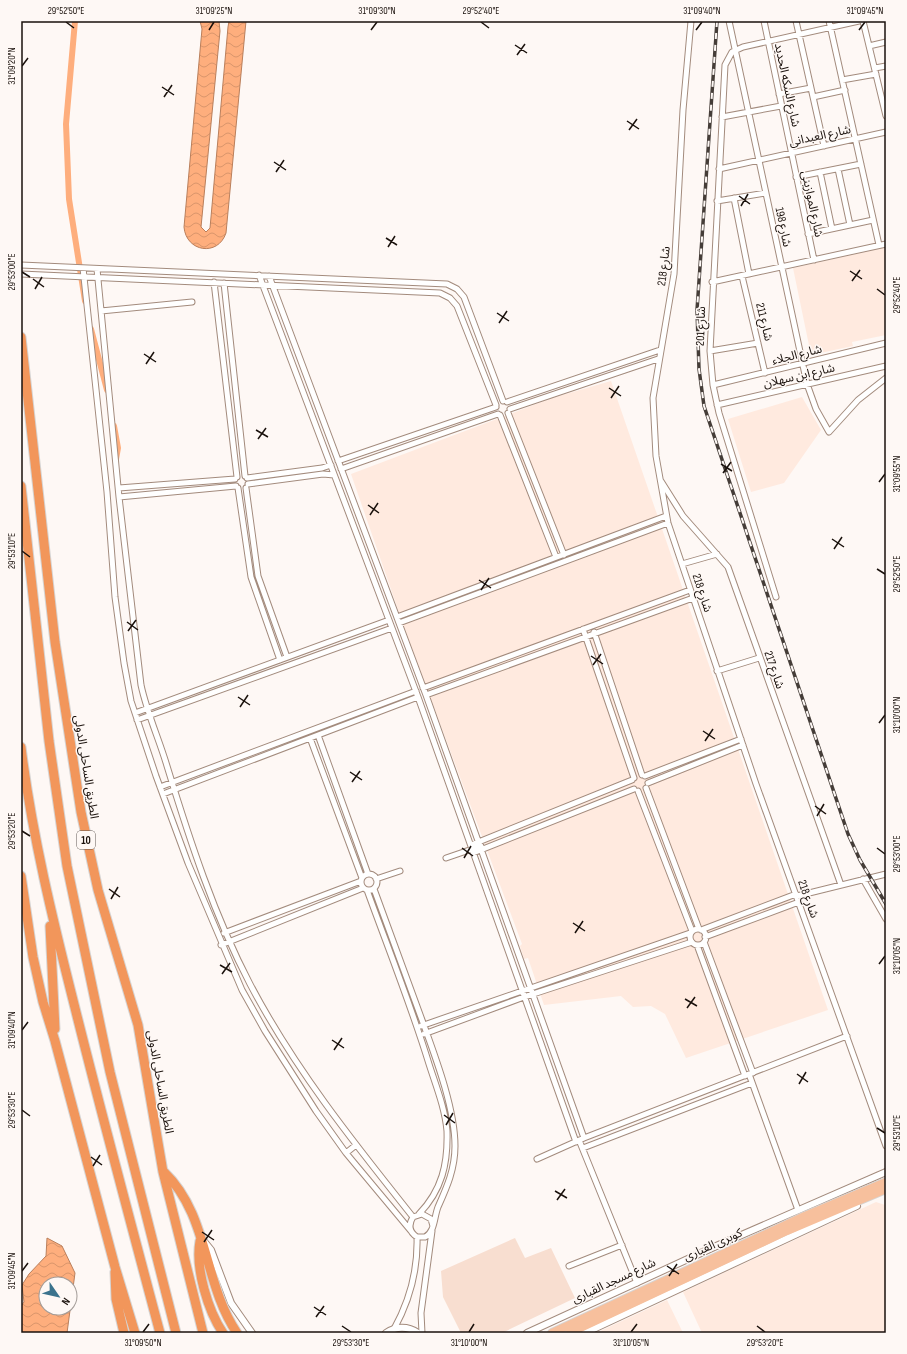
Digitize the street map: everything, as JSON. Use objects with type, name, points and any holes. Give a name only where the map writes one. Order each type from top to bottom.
[{"type":"highway","name":"الطريق الساحلى الدولى","points":[[21,337],[55,642],[76,786],[98,890],[138,1025],[164,1172],[203,1333]]},
{"type":"highway","name":"10","points":[[21,486],[49,741],[67,866],[110,1072],[176,1333]]},
{"type":"highway","points":[[21,746],[24,774],[50,907],[94,1085],[160,1333]]},
{"type":"highway","points":[[21,876],[38,982],[55,1040],[115,1267],[136,1333]]},
{"type":"highway","points":[[50,907],[55,1040]]},
{"type":"highway","points":[[164,1172],[181,1192],[201,1238],[218,1300],[237,1333]]},
{"type":"highway","points":[[201,1238],[199,1254],[200,1270],[211,1309],[223,1333]]},
{"type":"highway","points":[[115,1267],[114,1291],[124,1333]]},
{"type":"highway","points":[[195,1304],[197,1333]]},
{"type":"main road","name":"كوبرى القبارى","points":[[552,1333],[805,1216],[886,1182]]},
{"type":"main road","name":"كوبرى القبارى","points":[[570,1333],[787,1231],[886,1189]]},
{"type":"street","name":"شارع 218","points":[[691,21],[683,110],[674,274],[658,359],[654,392],[653,416],[666,516],[717,671],[886,1146]]},
{"type":"street","name":"شارع 198","points":[[729,21],[802,364],[816,409],[829,432],[858,400],[886,378]]},
{"type":"street","name":"شارع السكه الحديد","points":[[764,21],[791,153]]},
{"type":"street","points":[[796,21],[824,146]]},
{"type":"street","points":[[828,21],[845,90],[879,245]]},
{"type":"street","points":[[736,50],[859,21]]},
{"type":"street","points":[[863,21],[886,112]]},
{"type":"street","points":[[869,46],[886,42]]},
{"type":"street","name":"شارع 201","points":[[736,50],[729,56],[725,65],[712,282],[710,351],[713,385],[717,406],[776,597]]},
{"type":"street","points":[[842,80],[875,71],[886,66]]},
{"type":"street","points":[[779,94],[811,88]]},
{"type":"street","points":[[880,89],[886,88]]},
{"type":"street","points":[[813,96],[845,90]]},
{"type":"street","points":[[722,117],[781,106]]},
{"type":"street","name":"شارع العبدانى","points":[[719,169],[886,132]]},
{"type":"street","name":"شارع الموازينى","points":[[791,153],[814,260]]},
{"type":"street","points":[[796,177],[861,164]]},
{"type":"street","points":[[838,168],[850,225]]},
{"type":"street","points":[[820,172],[832,229]]},
{"type":"street","points":[[717,200],[766,193]]},
{"type":"street","points":[[734,198],[749,274]]},
{"type":"street","points":[[808,234],[873,220]]},
{"type":"street","points":[[712,282],[886,244]]},
{"type":"street","points":[[21,265],[447,284],[452,286],[464,297],[564,555]]},
{"type":"street","points":[[83,268],[107,492],[115,597],[126,676],[137,720],[160,788],[221,945],[242,990],[265,1031],[312,1104],[346,1153],[417,1237],[417,1258],[412,1285],[404,1310],[394,1329]]},
{"type":"street","points":[[97,269],[119,497],[140,673],[149,716],[206,883],[225,932],[251,985],[275,1026],[326,1105],[413,1217]]},
{"type":"street","points":[[21,274],[214,282],[445,295],[457,306],[556,557]]},
{"type":"street","points":[[259,275],[416,691],[524,997],[637,1283]]},
{"type":"street","points":[[269,276],[424,688],[481,846],[533,994],[580,1140]]},
{"type":"street","name":"شارع 211","points":[[742,276],[765,373]]},
{"type":"street","points":[[214,282],[237,487],[250,577],[280,660]]},
{"type":"street","points":[[224,283],[258,576],[287,658]]},
{"type":"street","points":[[101,311],[192,302]]},
{"type":"street","points":[[710,351],[758,342]]},
{"type":"street","name":"شارع الجلاء","points":[[713,385],[886,343]]},
{"type":"street","points":[[338,461],[505,402],[660,350]]},
{"type":"street","points":[[341,469],[658,359]]},
{"type":"street","name":"شارع ابن سهلان","points":[[717,406],[886,366]]},
{"type":"street","points":[[321,439],[330,438]]},
{"type":"street","points":[[119,488],[246,477],[322,468],[331,465]]},
{"type":"street","points":[[119,497],[247,486],[323,474],[334,474]]},
{"type":"street","name":"شارع 217","points":[[660,479],[677,508],[728,567],[840,885]]},
{"type":"street","points":[[397,617],[666,516]]},
{"type":"street","points":[[399,623],[668,523]]},
{"type":"street","points":[[586,546],[589,552]]},
{"type":"street","points":[[682,564],[717,554]]},
{"type":"street","points":[[513,574],[515,580]]},
{"type":"street","points":[[424,688],[690,590]]},
{"type":"street","points":[[426,695],[693,598]]},
{"type":"street","points":[[135,713],[389,620]]},
{"type":"street","points":[[591,626],[643,776],[700,930],[704,933],[752,1083],[798,1210]]},
{"type":"street","points":[[137,720],[392,628]]},
{"type":"street","points":[[583,629],[636,790],[691,932],[690,937],[749,1074]]},
{"type":"street","points":[[543,644],[545,652]]},
{"type":"street","points":[[717,671],[759,658]]},
{"type":"street","points":[[160,788],[416,691]]},
{"type":"street","points":[[163,794],[418,697]]},
{"type":"street","points":[[318,735],[368,874]]},
{"type":"street","points":[[310,738],[365,889],[421,1026],[427,1034],[444,1087],[454,1133],[455,1148],[449,1183],[436,1213],[432,1229],[421,1313],[422,1333]]},
{"type":"street","points":[[472,849],[633,779],[741,739]]},
{"type":"street","points":[[446,858],[636,790],[743,745]]},
{"type":"street","points":[[376,879],[400,871]]},
{"type":"street","points":[[218,935],[362,879],[368,874]]},
{"type":"street","points":[[368,874],[374,876],[376,879]]},
{"type":"street","points":[[421,1026],[700,930],[796,895],[886,874]]},
{"type":"street","points":[[376,879],[374,888],[421,1026],[421,1036],[444,1114],[447,1138],[440,1183],[432,1199],[418,1214],[413,1217],[410,1222],[411,1231]]},
{"type":"street","points":[[863,880],[886,919]]},
{"type":"street","points":[[221,945],[365,889],[374,888]]},
{"type":"street","points":[[421,1036],[524,997],[694,944],[799,902]]},
{"type":"street","points":[[537,1159],[580,1140],[847,1036]]},
{"type":"street","points":[[583,1148],[752,1083]]},
{"type":"street","points":[[346,1153],[356,1145]]},
{"type":"street","name":"شارع مسجد القبارى","points":[[527,1333],[798,1210],[886,1172]]},
{"type":"street","points":[[584,1333],[784,1238],[886,1193]]},
{"type":"street","points":[[417,1237],[426,1237],[432,1229],[429,1216],[418,1214]]},
{"type":"street","points":[[201,1238],[211,1250],[230,1303],[252,1333]]},
{"type":"street","points":[[569,1266],[622,1245]]},
{"type":"street","points":[[386,1333],[394,1329],[405,1328],[418,1333]]},
{"type":"shaded area","points":[[886,247],[886,335],[852,342],[853,346],[811,355],[793,268]]},
{"type":"shaded area","points":[[611,381],[828,1010],[686,1058],[665,1014],[651,1006],[633,1007],[621,996],[544,1005],[528,958],[524,959],[520,946],[522,944],[403,624],[351,474],[552,398]]},
{"type":"shaded area","points":[[802,397],[821,430],[784,483],[751,492],[728,419]]},
{"type":"shaded area","points":[[876,1202],[885,1205],[886,1216],[886,1333],[702,1333],[683,1292]]},
{"type":"shaded area","points":[[515,1238],[525,1258],[551,1248],[575,1298],[502,1333],[461,1333],[443,1297],[441,1271]]},
{"type":"shaded area","points":[[667,1300],[683,1333],[596,1333]]},
{"type":"water","points":[[200,21],[219,21],[220,31],[201,227],[206,232],[210,228],[229,21],[246,21],[226,233],[222,241],[216,246],[210,248],[196,246],[190,242],[184,227],[202,29]]},
{"type":"water","points":[[47,1238],[62,1246],[75,1273],[75,1276],[38,1276],[38,1316],[69,1316],[67,1333],[21,1333],[21,1306],[24,1302],[22,1285],[29,1274],[46,1256]]},
{"type":"waterway","points":[[75,21],[66,124],[69,199],[85,301]]},
{"type":"waterway","points":[[91,329],[107,390]]},
{"type":"waterway","points":[[114,426],[118,448],[116,459]]},
{"type":"railway","points":[[717,21],[697,310],[699,369],[704,406],[848,834],[860,860],[886,904]]}]
